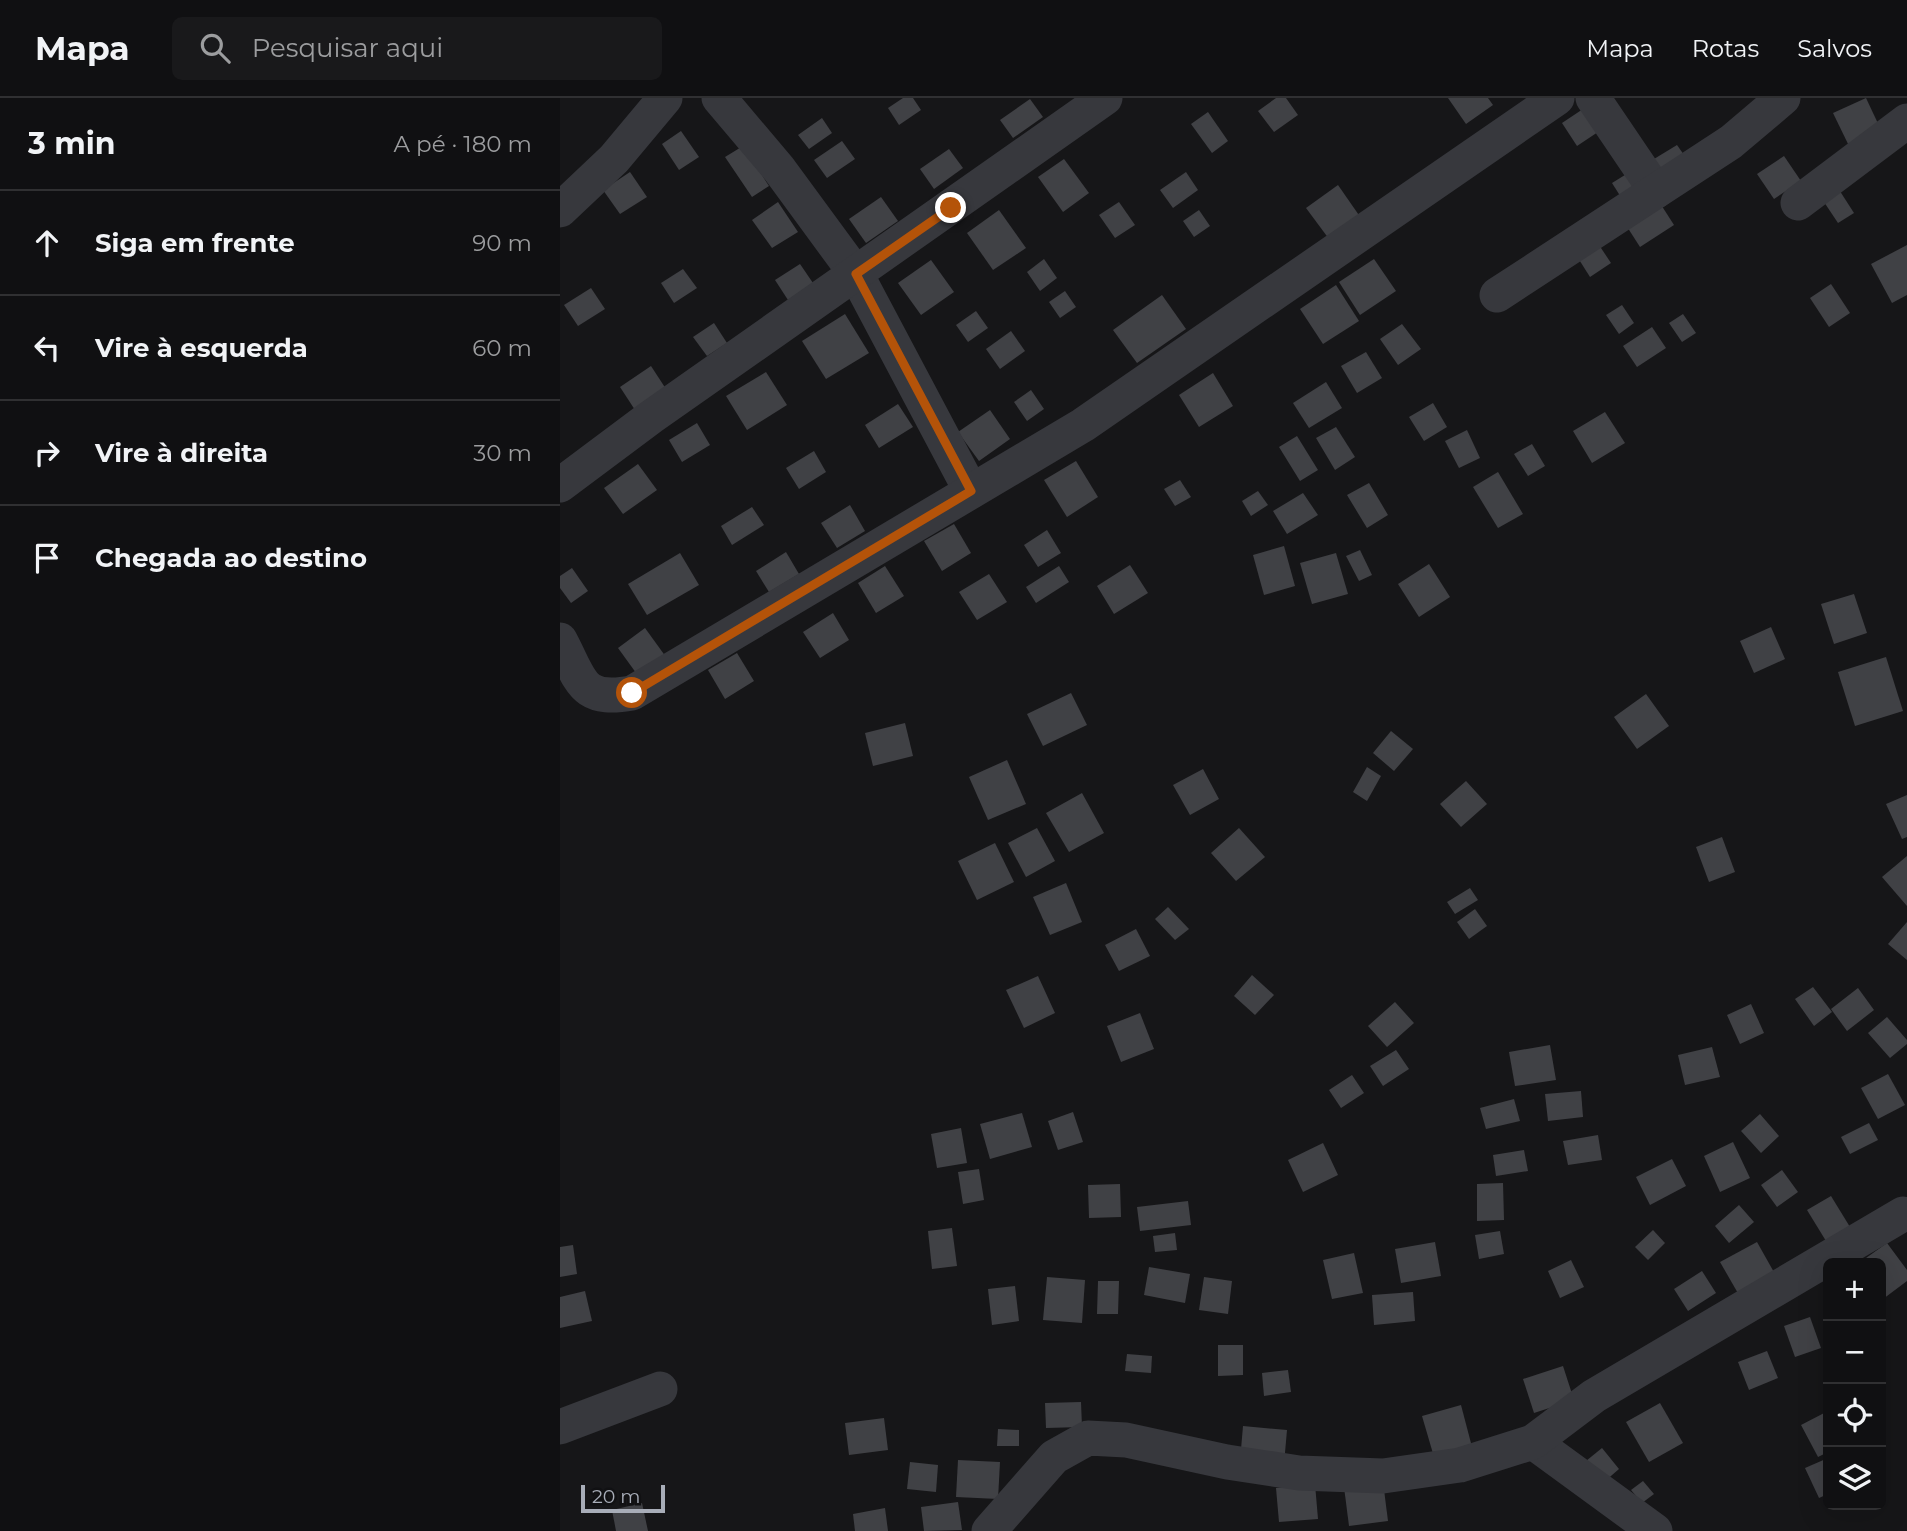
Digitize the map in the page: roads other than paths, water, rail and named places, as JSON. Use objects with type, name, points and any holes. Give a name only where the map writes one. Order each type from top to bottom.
[{"type":"street","points":[[560,210],[614,159],[665,98]]},
{"type":"street","points":[[719,98],[779,169],[856,274],[971,491]]},
{"type":"street","points":[[560,485],[1105,98]]},
{"type":"street","points":[[560,640],[587,689],[605,697],[632,693],[1083,425],[1557,98]]},
{"type":"street","points":[[1593,98],[1656,191]]},
{"type":"street","points":[[1497,295],[1731,142],[1783,98]]},
{"type":"street","points":[[1798,203],[1907,121]]},
{"type":"street","points":[[989,1531],[1054,1457],[1088,1438],[1126,1440],[1227,1462],[1299,1473],[1383,1476],[1460,1465],[1533,1442],[1594,1396],[1903,1214]]},
{"type":"street","points":[[560,1427],[660,1390]]},
{"type":"street","points":[[1533,1442],[1655,1531]]}]
